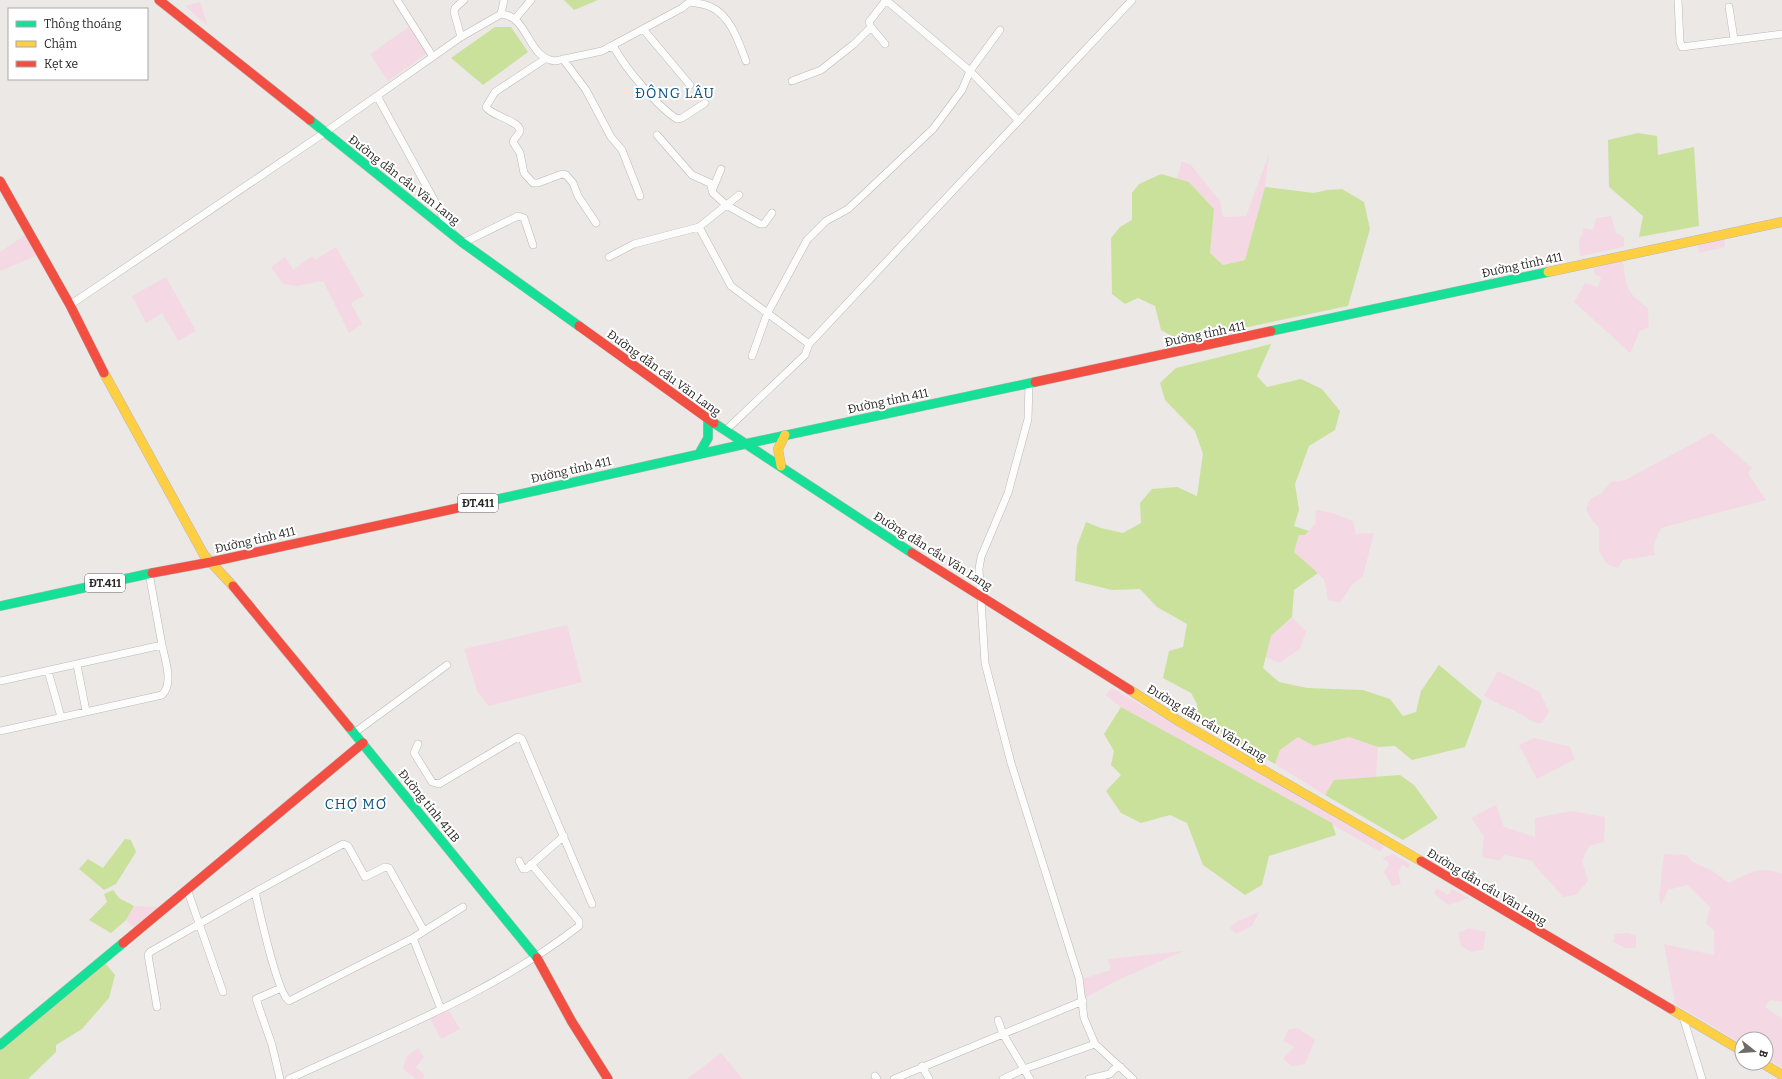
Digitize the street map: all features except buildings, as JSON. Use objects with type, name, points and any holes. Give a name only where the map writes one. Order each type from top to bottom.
[{"type":"main road","name":"Đường dẫn cầu Văn Lang","points":[[159,0],[463,243],[725,431],[980,596],[1180,722],[1399,848],[1734,1047]]},
{"type":"main road","name":"Đường tỉnh 411B","points":[[0,181],[70,305],[97,361],[204,555],[222,572],[537,956],[572,1022],[608,1079]]},
{"type":"main road","name":"Đường tỉnh 411","points":[[0,606],[149,573],[211,562],[785,435],[1782,222]]},
{"type":"main road","points":[[698,454],[709,436],[710,429],[708,419]]},
{"type":"main road","points":[[781,466],[778,449],[785,435]]},
{"type":"main road","points":[[0,1045],[362,743]]},
{"type":"street","points":[[397,0],[433,57]]},
{"type":"street","points":[[461,37],[454,12],[455,8],[464,0]]},
{"type":"street","points":[[501,14],[504,0]]},
{"type":"street","points":[[515,19],[531,0]]},
{"type":"street","points":[[885,44],[869,22],[886,0],[970,71],[1018,120]]},
{"type":"street","points":[[725,431],[805,355],[809,344],[1132,0]]},
{"type":"street","points":[[1678,0],[1680,42],[1682,47],[1734,39],[1782,34]]},
{"type":"street","points":[[70,305],[324,133],[461,37],[501,14],[506,14],[515,19],[538,53],[545,59],[555,61],[595,53],[609,47],[691,1],[711,6],[722,14],[736,36],[746,61]]},
{"type":"street","points":[[1729,7],[1734,39]]},
{"type":"street","points":[[792,81],[821,70],[854,44],[871,26]]},
{"type":"street","points":[[643,29],[690,85]]},
{"type":"street","points":[[752,356],[767,314],[807,240],[826,221],[848,209],[933,129],[962,90],[970,71],[1000,30]]},
{"type":"street","points":[[609,47],[615,49],[620,59],[641,84],[677,119],[682,118],[705,103]]},
{"type":"street","points":[[545,59],[495,92],[486,104],[486,107],[492,112],[516,124],[520,128],[520,133],[513,142],[520,153],[523,171],[533,183],[538,183],[562,174],[566,175],[573,183],[578,196],[596,223]]},
{"type":"street","points":[[563,59],[586,90],[611,137],[622,150],[640,196]]},
{"type":"street","points":[[377,96],[452,233]]},
{"type":"street","points":[[657,136],[692,174],[710,183],[712,191],[726,205],[760,224],[764,224],[772,213]]},
{"type":"street","points":[[712,191],[721,170]]},
{"type":"street","points":[[609,257],[634,244],[685,229],[699,227],[738,195]]},
{"type":"street","points":[[463,243],[518,216],[524,218],[533,245]]},
{"type":"street","points":[[699,227],[731,286],[809,344]]},
{"type":"street","points":[[1029,384],[1028,419],[1008,493],[981,556],[979,569],[980,596],[985,663],[1011,763],[1079,978],[1084,1018],[1095,1044],[1133,1079]]},
{"type":"street","points":[[0,731],[162,695],[168,686],[169,679],[149,573]]},
{"type":"street","points":[[0,681],[48,672],[162,645]]},
{"type":"street","points":[[77,665],[86,711]]},
{"type":"street","points":[[354,733],[448,665]]},
{"type":"street","points":[[48,672],[61,717]]},
{"type":"street","points":[[418,744],[414,753],[432,782],[439,784],[518,737],[524,741],[592,904]]},
{"type":"street","points":[[519,861],[524,870],[564,836]]},
{"type":"street","points":[[157,1007],[148,955],[153,949],[255,892],[346,844],[365,877],[385,867],[389,868],[424,931]]},
{"type":"street","points":[[289,1079],[441,1009],[506,976],[537,956],[580,923],[531,864]]},
{"type":"street","points":[[187,889],[223,992]]},
{"type":"street","points":[[255,892],[263,927],[281,988],[286,999],[292,1000],[413,938],[463,907]]},
{"type":"street","points":[[413,938],[441,1009]]},
{"type":"street","points":[[280,1079],[272,1045],[256,999],[281,988]]},
{"type":"street","points":[[894,1079],[922,1066],[1083,1001]]},
{"type":"street","points":[[1683,1017],[1702,1079]]},
{"type":"street","points":[[998,1020],[1003,1034],[1030,1079]]},
{"type":"street","points":[[1003,1079],[1024,1069],[1095,1044]]},
{"type":"street","points":[[922,1066],[929,1079]]},
{"type":"street","points":[[1089,1079],[1110,1074],[1114,1069],[1121,1067]]},
{"type":"shaded area","points":[[564,0],[598,0],[574,10]]},
{"type":"shaded area","points":[[200,2],[208,26],[185,6]]},
{"type":"shaded area","points":[[410,26],[427,50],[425,55],[388,81],[370,54]]},
{"type":"shaded area","points":[[495,27],[511,27],[528,52],[483,85],[451,58]]},
{"type":"shaded area","points":[[1638,133],[1657,136],[1658,155],[1694,147],[1699,226],[1639,237],[1643,216],[1609,187],[1608,140]]},
{"type":"shaded area","points":[[1269,154],[1265,187],[1245,260],[1223,265],[1210,253],[1214,209],[1189,182],[1177,179],[1182,161],[1191,165],[1220,201],[1223,217],[1246,216]]},
{"type":"shaded area","points":[[1161,174],[1189,182],[1214,209],[1210,253],[1223,265],[1245,260],[1265,187],[1314,193],[1342,189],[1364,202],[1370,229],[1348,306],[1181,341],[1161,330],[1155,306],[1138,298],[1125,304],[1112,294],[1111,238],[1120,227],[1132,220],[1132,193],[1139,184]]},
{"type":"shaded area","points":[[1611,216],[1616,233],[1624,237],[1624,247],[1580,256],[1579,241],[1584,228],[1593,230],[1596,218]]},
{"type":"shaded area","points":[[28,233],[38,255],[0,271],[0,252]]},
{"type":"shaded area","points":[[1724,239],[1725,247],[1699,253],[1698,244]]},
{"type":"shaded area","points":[[336,247],[364,296],[351,303],[362,324],[349,333],[323,281],[297,286],[283,284],[271,267],[285,257],[293,270],[312,256],[315,260]]},
{"type":"shaded area","points":[[1623,260],[1628,288],[1640,302],[1648,308],[1649,327],[1640,331],[1630,353],[1574,302],[1585,283],[1598,287],[1601,277],[1595,275],[1593,268]]},
{"type":"shaded area","points":[[166,277],[196,331],[178,341],[162,313],[146,323],[132,296]]},
{"type":"shaded area","points":[[1271,344],[1257,376],[1267,387],[1301,379],[1322,389],[1340,411],[1335,430],[1309,446],[1295,484],[1299,510],[1294,526],[1309,531],[1305,535],[1299,535],[1294,552],[1318,573],[1294,590],[1292,617],[1271,636],[1263,668],[1279,682],[1307,688],[1363,690],[1390,699],[1403,716],[1416,712],[1421,691],[1439,665],[1482,701],[1465,747],[1412,760],[1395,746],[1378,747],[1349,737],[1314,746],[1298,737],[1280,750],[1275,764],[1195,717],[1197,704],[1191,693],[1163,678],[1169,651],[1183,647],[1187,624],[1157,607],[1140,589],[1112,590],[1075,581],[1077,546],[1086,522],[1101,528],[1123,533],[1141,523],[1140,503],[1152,489],[1177,487],[1197,496],[1203,454],[1195,431],[1165,400],[1160,383],[1176,368]]},
{"type":"shaded area","points":[[1712,433],[1752,468],[1748,473],[1766,500],[1661,528],[1653,546],[1655,555],[1623,560],[1618,568],[1607,564],[1599,551],[1599,528],[1591,519],[1586,509],[1591,498],[1601,494],[1611,482],[1625,480]]},
{"type":"shaded area","points":[[1316,510],[1333,513],[1353,521],[1356,534],[1374,533],[1363,576],[1351,586],[1340,603],[1328,600],[1324,579],[1294,552],[1299,535],[1305,535],[1315,524]]},
{"type":"shaded area","points":[[1292,617],[1306,631],[1300,649],[1279,663],[1266,657],[1271,636]]},
{"type":"shaded area","points":[[567,625],[582,682],[489,706],[478,693],[464,649]]},
{"type":"shaded area","points":[[1498,671],[1540,692],[1549,712],[1541,724],[1484,696]]},
{"type":"shaded area","points":[[1112,688],[1384,846],[1381,852],[1121,707],[1105,695]]},
{"type":"shaded area","points":[[1121,707],[1332,823],[1336,835],[1269,856],[1262,885],[1245,895],[1203,865],[1187,823],[1170,815],[1141,823],[1121,813],[1106,791],[1121,775],[1111,765],[1114,751],[1104,734]]},
{"type":"shaded area","points":[[1298,736],[1314,746],[1349,737],[1378,747],[1376,777],[1334,780],[1325,795],[1275,764],[1280,750]]},
{"type":"shaded area","points":[[1534,738],[1570,747],[1575,759],[1537,779],[1519,745]]},
{"type":"shaded area","points":[[1400,775],[1414,785],[1438,818],[1403,840],[1325,795],[1334,780]]},
{"type":"shaded area","points":[[1496,805],[1504,827],[1535,837],[1535,818],[1571,811],[1605,817],[1604,842],[1589,846],[1582,861],[1588,881],[1576,895],[1563,897],[1536,867],[1533,861],[1504,855],[1500,861],[1482,857],[1484,836],[1471,818]]},
{"type":"shaded area","points":[[125,839],[131,840],[136,852],[116,884],[104,890],[79,869],[88,859],[103,868]]},
{"type":"shaded area","points":[[1393,854],[1410,864],[1408,868],[1402,865],[1398,873],[1401,884],[1392,886],[1384,872],[1389,865],[1388,862],[1382,858]]},
{"type":"shaded area","points":[[1664,854],[1686,855],[1693,862],[1711,870],[1729,883],[1755,871],[1767,870],[1782,874],[1782,1002],[1770,1000],[1765,1007],[1782,1019],[1782,1068],[1774,1063],[1774,1031],[1734,1031],[1734,1039],[1675,1004],[1664,944],[1714,955],[1714,930],[1706,924],[1710,907],[1687,885],[1668,890],[1661,905],[1659,898]]},
{"type":"shaded area","points":[[1437,888],[1448,895],[1452,889],[1469,898],[1448,905],[1434,893]]},
{"type":"shaded area","points":[[113,890],[119,898],[134,906],[126,920],[111,933],[89,920],[107,902],[104,894]]},
{"type":"shaded area","points":[[134,906],[160,907],[134,928],[126,920]]},
{"type":"shaded area","points":[[1259,912],[1252,926],[1236,934],[1230,928],[1238,921]]},
{"type":"shaded area","points":[[1469,928],[1486,932],[1483,950],[1471,952],[1461,946],[1458,933]]},
{"type":"shaded area","points":[[1628,933],[1636,936],[1636,948],[1625,948],[1613,942],[1615,934]]},
{"type":"shaded area","points":[[1183,951],[1114,982],[1085,998],[1082,979],[1111,970],[1108,959]]},
{"type":"shaded area","points":[[105,963],[115,975],[109,998],[82,1029],[56,1045],[56,1052],[28,1079],[0,1079],[0,1050]]},
{"type":"shaded area","points":[[448,1009],[460,1029],[441,1039],[430,1018]]},
{"type":"shaded area","points":[[1298,1028],[1315,1040],[1305,1064],[1291,1066],[1283,1058],[1295,1047],[1283,1041],[1289,1029]]},
{"type":"shaded area","points":[[418,1048],[424,1057],[416,1067],[425,1076],[422,1079],[416,1079],[403,1069],[407,1056]]},
{"type":"shaded area","points":[[721,1053],[743,1079],[687,1079]]},
{"type":"traffic: fast","points":[[310,120],[463,243],[579,326]]},
{"type":"traffic: fast","points":[[1271,331],[1548,272]]},
{"type":"traffic: fast","points":[[745,444],[1035,382]]},
{"type":"traffic: fast","points":[[699,454],[708,438],[708,419]]},
{"type":"traffic: fast","points":[[714,423],[912,553]]},
{"type":"traffic: fast","points":[[485,502],[745,444]]},
{"type":"traffic: fast","points":[[0,606],[152,573]]},
{"type":"traffic: fast","points":[[349,727],[537,958]]},
{"type":"traffic: fast","points":[[0,1045],[123,943]]},
{"type":"traffic: slow","points":[[1548,272],[1782,222]]},
{"type":"traffic: slow","points":[[104,373],[204,555],[233,586]]},
{"type":"traffic: slow","points":[[781,466],[778,449],[785,435]]},
{"type":"traffic: slow","points":[[1130,690],[1180,722],[1421,861]]},
{"type":"traffic: slow","points":[[1671,1009],[1734,1046]]},
{"type":"traffic: slow","points":[[1774,1070],[1782,1075]]},
{"type":"traffic: jam","points":[[159,0],[310,120]]},
{"type":"traffic: jam","points":[[0,181],[70,305],[104,373]]},
{"type":"traffic: jam","points":[[579,326],[714,423]]},
{"type":"traffic: jam","points":[[1035,382],[1271,331]]},
{"type":"traffic: jam","points":[[152,573],[211,562],[485,502]]},
{"type":"traffic: jam","points":[[912,553],[1130,690]]},
{"type":"traffic: jam","points":[[233,586],[349,727]]},
{"type":"traffic: jam","points":[[123,943],[363,743]]},
{"type":"traffic: jam","points":[[1421,861],[1671,1009]]},
{"type":"traffic: jam","points":[[537,958],[572,1022],[608,1079]]},
{"type":"district","name":"ĐÔNG LÂU","points":[[675,93]]},
{"type":"district","name":"CHỢ MƠ","points":[[356,804]]}]
